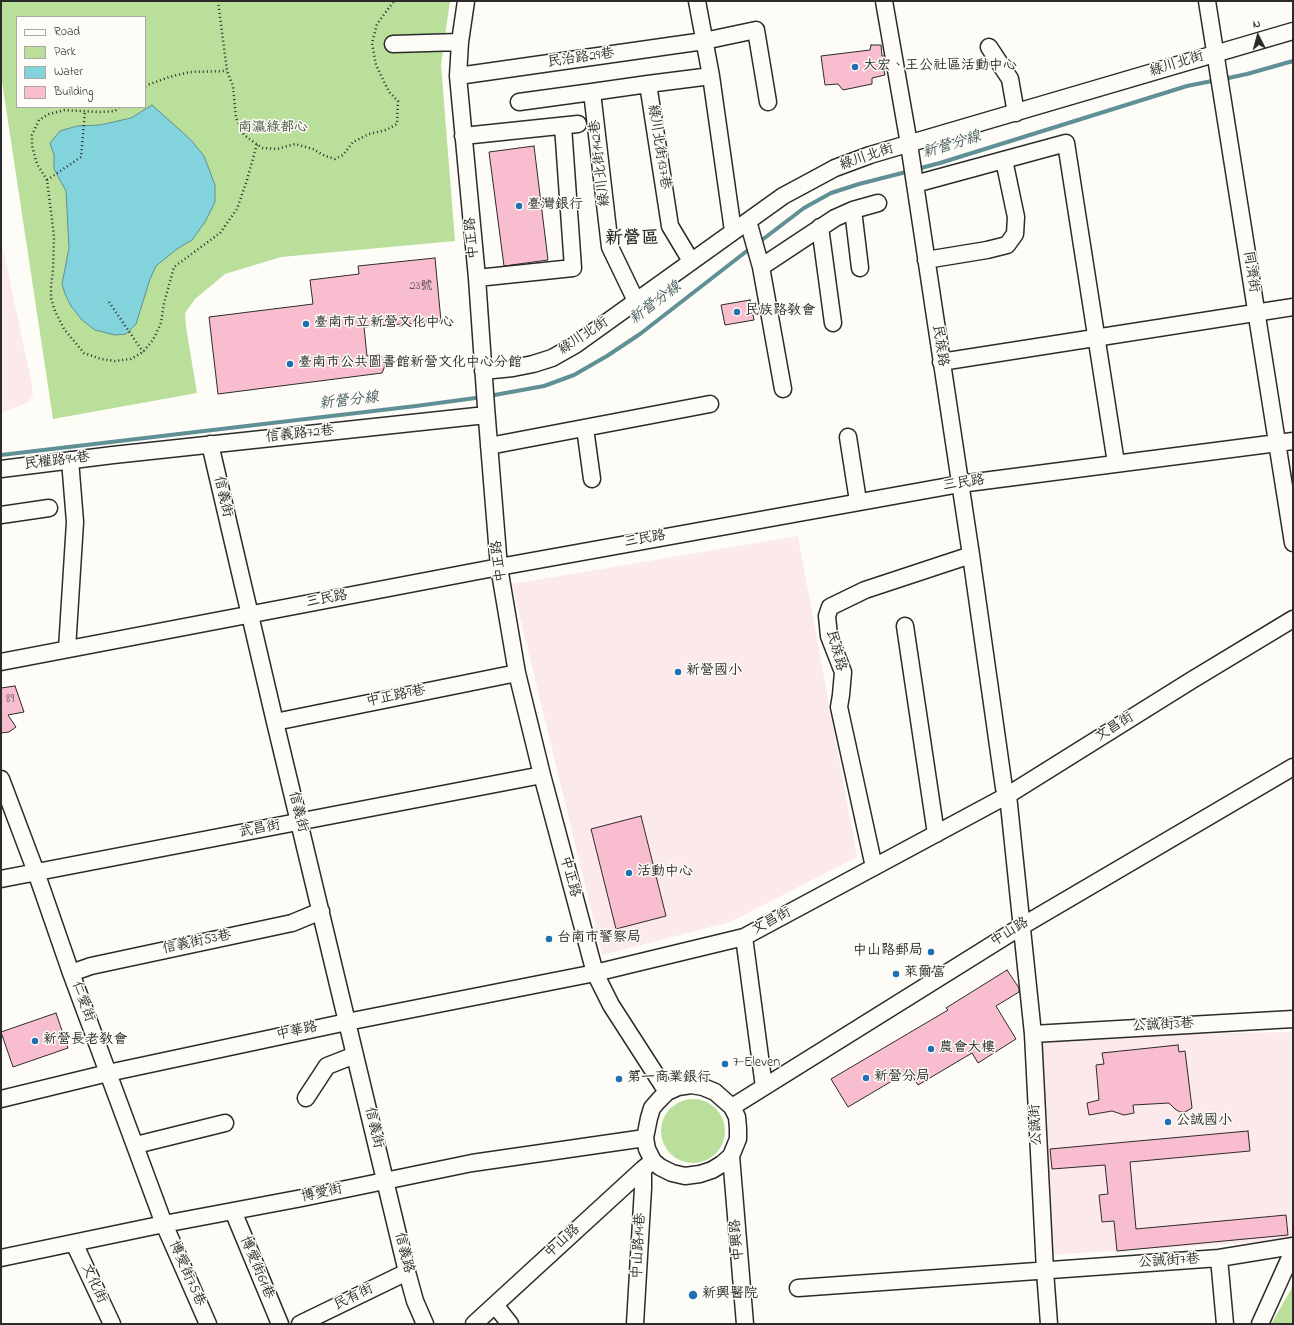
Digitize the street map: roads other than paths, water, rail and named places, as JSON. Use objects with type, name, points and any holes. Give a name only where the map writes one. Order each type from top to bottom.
[{"type":"street","name":"中正路","points":[[466,1],[460,42],[458,76],[477,278],[499,567],[517,673],[542,775],[595,973],[611,1005],[667,1092]]},
{"type":"street","points":[[697,1],[710,76],[733,231]]},
{"type":"street","points":[[884,1],[910,151]]},
{"type":"street","name":"同濟街","points":[[1207,1],[1256,313],[1285,442],[1293,543]]},
{"type":"street","name":"民治路29巷","points":[[458,76],[704,41],[756,30],[768,102]]},
{"type":"street","name":"綠川北街","points":[[484,375],[552,358],[575,346],[733,231],[750,227],[783,196],[835,168],[870,155],[910,151],[1016,113],[1293,31]]},
{"type":"street","points":[[393,44],[460,42]]},
{"type":"street","points":[[989,47],[1010,79],[1016,113]]},
{"type":"street","points":[[648,84],[710,76]]},
{"type":"street","name":"綠川北街137巷","points":[[592,92],[648,84],[670,226],[691,261]]},
{"type":"street","points":[[520,102],[592,92]]},
{"type":"street","name":"綠川北街142巷","points":[[592,92],[610,247],[636,301]]},
{"type":"street","points":[[463,136],[570,125],[573,268],[477,278]]},
{"type":"street","points":[[915,184],[1066,143],[1116,463]]},
{"type":"street","name":"民族路","points":[[910,151],[971,555],[1004,788],[1008,795],[1022,926]]},
{"type":"street","points":[[926,260],[987,250],[1007,245],[1015,234],[1016,217],[1004,160]]},
{"type":"street","points":[[760,261],[820,228],[835,218],[853,210],[878,203]]},
{"type":"street","points":[[853,210],[860,268]]},
{"type":"street","points":[[750,227],[760,261],[783,389]]},
{"type":"street","points":[[820,228],[834,323]]},
{"type":"street","points":[[941,362],[1293,307]]},
{"type":"street","points":[[489,446],[710,404]]},
{"type":"street","name":"信義路72巷","points":[[113,455],[486,411]]},
{"type":"street","points":[[585,428],[592,479]]},
{"type":"street","points":[[848,437],[858,502]]},
{"type":"street","name":"三民路","points":[[1,662],[499,567],[960,484],[1285,442]]},
{"type":"street","name":"信義街","points":[[210,444],[385,1180]]},
{"type":"street","name":"民權路94巷","points":[[1,469],[113,455]]},
{"type":"street","points":[[67,650],[76,522],[70,460]]},
{"type":"street","points":[[1,515],[49,508]]},
{"type":"street","name":"民族路","points":[[874,867],[839,707],[842,672],[829,636],[827,616],[830,607],[865,590],[971,555]]},
{"type":"street","name":"文昌街","points":[[595,973],[744,937],[1008,795],[1293,619]]},
{"type":"street","points":[[905,626],[936,834]]},
{"type":"street","name":"中正路9巷","points":[[275,722],[517,673]]},
{"type":"street","name":"中山路","points":[[732,1107],[1022,926],[1293,767]]},
{"type":"street","name":"武昌街","points":[[1,879],[300,823],[542,775]]},
{"type":"street","name":"仁愛街","points":[[1,779],[164,1224]]},
{"type":"street","name":"信義街53巷","points":[[71,973],[91,966],[292,923],[321,911]]},
{"type":"street","name":"公誠街","points":[[1022,926],[1032,1034],[1049,1324]]},
{"type":"street","points":[[744,937],[764,1087]]},
{"type":"street","name":"中華路","points":[[1,1099],[108,1073],[347,1022],[595,973]]},
{"type":"street","name":"公誠街3巷","points":[[1032,1034],[1293,1019]]},
{"type":"street","points":[[306,1098],[327,1066],[355,1055]]},
{"type":"street","points":[[691,1085],[703,1087],[715,1092],[732,1107],[737,1117],[738,1139],[731,1156],[712,1170],[700,1174],[685,1176],[672,1173],[660,1167],[648,1165],[645,1138],[646,1127],[652,1108],[667,1092],[678,1087],[691,1085]]},
{"type":"street","points":[[136,1145],[225,1123]]},
{"type":"street","name":"博愛街","points":[[1,1258],[472,1163],[645,1138]]},
{"type":"street","name":"中興路","points":[[731,1156],[745,1324]]},
{"type":"street","name":"中山路","points":[[474,1324],[648,1165]]},
{"type":"street","name":"中山路14巷","points":[[635,1324],[643,1188],[648,1165]]},
{"type":"street","name":"信義路","points":[[385,1180],[415,1301],[425,1324]]},
{"type":"street","name":"博愛街61巷","points":[[233,1211],[280,1324]]},
{"type":"street","name":"博愛街75巷","points":[[164,1224],[208,1324]]},
{"type":"street","name":"文化街","points":[[74,1243],[112,1324]]},
{"type":"street","name":"公誠街7巷","points":[[798,1288],[1219,1258],[1293,1246]]},
{"type":"street","points":[[1260,1324],[1293,1251]]},
{"type":"street","points":[[1219,1258],[1225,1324]]},
{"type":"street","name":"民有街","points":[[300,1324],[407,1272]]},
{"type":"street","points":[[495,1305],[510,1324]]},
{"type":"water","points":[[152,105],[191,140],[204,156],[215,185],[215,202],[205,222],[192,240],[177,249],[156,266],[150,279],[136,324],[126,334],[115,335],[95,330],[82,320],[71,306],[65,294],[62,284],[69,248],[66,191],[54,169],[54,155],[50,143],[60,131],[77,126],[100,125],[131,118]]},
{"type":"waterway","name":"新營分線","points":[[1224,79],[1293,61]]},
{"type":"waterway","name":"新營分線","points":[[917,169],[1187,86],[1217,80]]},
{"type":"waterway","name":"新營分線","points":[[758,243],[804,208],[831,193],[910,171]]},
{"type":"waterway","name":"新營分線","points":[[489,396],[544,386],[574,375],[607,356],[640,334],[752,247]]},
{"type":"waterway","name":"新營分線","points":[[1,455],[483,397]]},
{"type":"place","name":"大宏、王公社區活動中心","points":[[855,67]]},
{"type":"place","name":"臺灣銀行","points":[[519,206]]},
{"type":"place","name":"民族路教會","points":[[737,312]]},
{"type":"place","name":"臺南市立新營文化中心","points":[[306,324]]},
{"type":"place","name":"臺南市公共圖書館新營文化中心分館","points":[[290,364]]},
{"type":"place","name":"新營國小","points":[[678,672]]},
{"type":"place","name":"活動中心","points":[[629,873]]},
{"type":"place","name":"台南市警察局","points":[[549,939]]},
{"type":"place","name":"中山路郵局","points":[[931,952]]},
{"type":"place","name":"萊爾富","points":[[896,974]]},
{"type":"place","name":"新營長老教會","points":[[35,1041]]},
{"type":"place","name":"農會大樓","points":[[931,1049]]},
{"type":"place","name":"7-Eleven","points":[[725,1064]]},
{"type":"place","name":"新營分局","points":[[866,1078]]},
{"type":"place","name":"第一商業銀行","points":[[619,1079]]},
{"type":"place","name":"公誠國小","points":[[1168,1122]]},
{"type":"place","name":"新興醫院","points":[[693,1295]]},
{"type":"district","name":"新營區","points":[[632,240]]},
{"type":"park label","name":"南瀛綠都心","points":[[273,129]]}]
